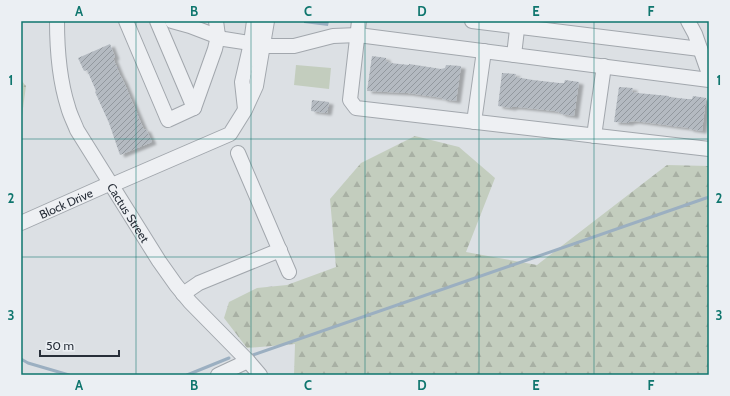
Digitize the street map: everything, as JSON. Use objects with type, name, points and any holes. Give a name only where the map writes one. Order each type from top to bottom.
[{"type":"street","name":"Cactus Street","points":[[57,21],[57,39],[63,88],[68,107],[78,130],[159,261],[184,294],[260,375]]},
{"type":"street","points":[[126,21],[168,120],[194,108],[215,49],[218,36],[216,21]]},
{"type":"street","points":[[157,21],[194,108]]},
{"type":"street","points":[[172,21],[224,39],[258,44],[294,46],[333,36],[358,35],[709,80]]},
{"type":"street","points":[[254,21],[258,44]]},
{"type":"street","points":[[258,44],[267,21]]},
{"type":"street","points":[[359,21],[350,100],[356,108],[709,149]]},
{"type":"street","points":[[472,21],[518,24],[700,49]]},
{"type":"street","points":[[688,21],[695,34],[709,74]]},
{"type":"street","points":[[514,55],[518,24]]},
{"type":"street","name":"Block Drive","points":[[21,223],[230,134],[245,110],[242,82],[252,67],[258,44]]},
{"type":"street","points":[[474,122],[484,51]]},
{"type":"street","points":[[594,136],[604,66]]},
{"type":"street","points":[[238,152],[289,272]]},
{"type":"street","points":[[184,294],[199,283],[280,250]]},
{"type":"street","points":[[218,375],[248,361]]},
{"type":"green space","points":[[296,65],[331,68],[329,89],[294,85]]},
{"type":"green space","points":[[21,80],[26,86],[21,123]]},
{"type":"green space","points":[[415,136],[459,147],[495,178],[466,252],[537,265],[667,165],[709,166],[709,375],[294,375],[295,344],[247,348],[224,318],[229,302],[257,288],[287,285],[336,267],[330,199],[361,163]]},
{"type":"water","points":[[304,21],[329,21],[328,26],[304,23]]},
{"type":"building","points":[[110,44],[115,57],[113,58],[120,75],[144,130],[146,129],[152,142],[120,155],[109,123],[87,70],[84,71],[78,58]]},
{"type":"building","points":[[372,56],[386,58],[386,61],[390,63],[409,64],[441,69],[445,68],[446,65],[461,66],[456,101],[408,93],[367,91]]},
{"type":"building","points":[[502,73],[516,74],[515,77],[533,80],[559,83],[564,83],[565,80],[579,82],[574,116],[561,114],[555,111],[498,106]]},
{"type":"building","points":[[619,87],[633,88],[632,92],[637,93],[687,99],[692,99],[693,96],[706,98],[702,131],[635,121],[629,123],[614,122]]},
{"type":"building","points":[[312,100],[329,102],[327,113],[311,111]]},
{"type":"waterway","points":[[250,356],[709,197]]},
{"type":"waterway","points":[[187,375],[229,358]]},
{"type":"waterway","points":[[21,359],[28,363],[69,375]]}]
